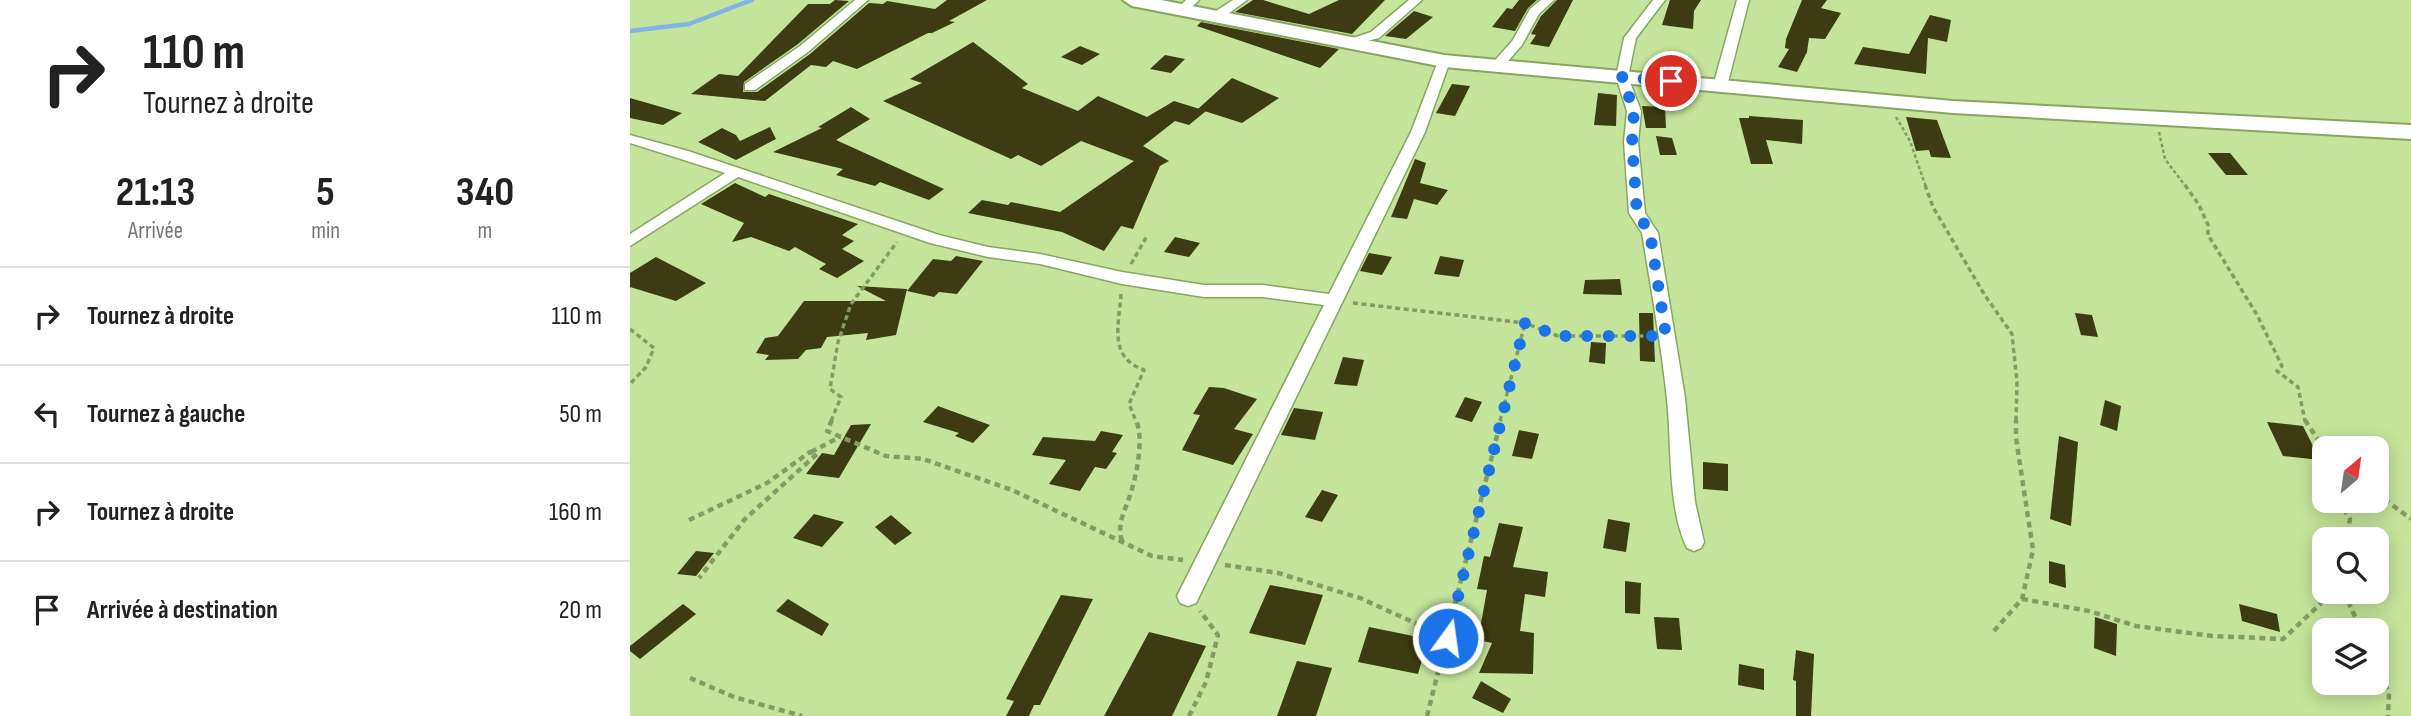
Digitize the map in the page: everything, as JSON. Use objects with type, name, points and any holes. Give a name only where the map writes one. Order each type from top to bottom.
[{"type":"main road","points":[[1132,0],[1188,5],[1217,16],[1444,61],[1860,99],[2157,120],[2411,132]]},
{"type":"street","points":[[750,87],[804,50],[862,0]]},
{"type":"street","points":[[1217,16],[1241,0]]},
{"type":"street","points":[[1347,42],[1375,35],[1416,0]]},
{"type":"street","points":[[1496,66],[1518,41],[1534,12],[1548,0]]},
{"type":"street","points":[[1659,0],[1630,38],[1622,77],[1634,111],[1632,142],[1637,213],[1650,233],[1676,398],[1685,502],[1694,542]]},
{"type":"street","points":[[1720,86],[1743,0]]},
{"type":"street","points":[[1188,596],[1418,132],[1444,61]]},
{"type":"street","points":[[630,139],[683,154],[935,239],[988,252],[1046,260],[1122,278],[1204,291],[1263,291],[1334,301]]},
{"type":"street","points":[[630,241],[735,173]]},
{"type":"path","points":[[1860,99],[1897,118],[1910,141],[1933,207],[1984,294],[2012,334],[2017,382],[2016,438],[2033,550],[2022,599],[1994,631]]},
{"type":"path","points":[[2157,120],[2164,158],[2181,178],[2209,225],[2208,235],[2274,344],[2283,366],[2277,371],[2294,380],[2303,395],[2305,422],[2314,436]]},
{"type":"path","points":[[908,228],[851,304],[838,342],[830,389],[841,397],[827,431],[886,456],[923,459],[1012,490],[1152,556],[1278,573],[1360,598],[1448,638]]},
{"type":"path","points":[[1122,542],[1118,529],[1132,489],[1140,429],[1129,404],[1144,370],[1130,365],[1118,348],[1122,278],[1147,236]]},
{"type":"path","points":[[1334,301],[1525,323],[1558,336],[1666,336]]},
{"type":"path","points":[[1427,716],[1525,323]]},
{"type":"path","points":[[630,329],[654,348],[646,367],[630,384]]},
{"type":"path","points":[[689,520],[767,483],[810,452],[840,436]]},
{"type":"path","points":[[699,578],[745,519],[817,454],[810,452]]},
{"type":"path","points":[[2389,503],[2411,519]]},
{"type":"path","points":[[1188,596],[1218,635],[1206,682],[1189,716]]},
{"type":"path","points":[[2022,599],[2088,611],[2136,626],[2212,636],[2283,639],[2320,604]]},
{"type":"path","points":[[690,678],[734,697],[802,716]]},
{"type":"path","points":[[2388,716],[2389,695]]},
{"type":"building","points":[[835,0],[849,1],[798,44],[744,82],[743,92],[757,92],[810,54],[869,3],[883,4],[887,1],[935,9],[947,0],[987,0],[949,21],[955,22],[857,69],[833,61],[826,67],[811,65],[765,101],[691,94],[719,74],[738,76],[808,4],[830,4]]},
{"type":"building","points":[[1253,0],[1263,0],[1309,14],[1339,0],[1385,0],[1352,34],[1235,12]]},
{"type":"building","points":[[1519,0],[1537,0],[1528,8],[1515,31],[1492,27],[1507,8],[1512,9]]},
{"type":"building","points":[[1557,0],[1573,0],[1549,47],[1530,44],[1536,35],[1531,34],[1541,16]]},
{"type":"building","points":[[1670,0],[1701,0],[1694,11],[1693,29],[1662,25]]},
{"type":"building","points":[[1802,0],[1827,0],[1821,8],[1841,13],[1825,39],[1809,38],[1807,52],[1797,72],[1778,67],[1789,49],[1785,48],[1786,39]]},
{"type":"building","points":[[1414,11],[1433,17],[1406,39],[1385,36]]},
{"type":"building","points":[[1930,15],[1951,20],[1947,42],[1928,38],[1926,74],[1854,64],[1863,47],[1909,54]]},
{"type":"building","points":[[1201,22],[1339,49],[1320,68],[1197,26]]},
{"type":"building","points":[[973,42],[1028,84],[1022,88],[1078,111],[1098,96],[1147,117],[1174,101],[1206,111],[1189,125],[1175,121],[1143,146],[1169,161],[1160,166],[1133,229],[1121,226],[1104,251],[1062,232],[968,213],[982,200],[1008,205],[1011,202],[1060,212],[1134,161],[1081,141],[1041,166],[1018,155],[1011,159],[883,101],[922,83],[910,79]]},
{"type":"building","points":[[1080,46],[1100,54],[1082,65],[1061,57]]},
{"type":"building","points":[[1165,55],[1185,59],[1171,73],[1150,69]]},
{"type":"building","points":[[1232,78],[1279,98],[1242,123],[1198,109]]},
{"type":"building","points":[[1452,84],[1470,86],[1455,116],[1436,113]]},
{"type":"building","points":[[1598,93],[1617,95],[1616,126],[1594,125]]},
{"type":"building","points":[[630,98],[682,113],[663,125],[630,118]]},
{"type":"building","points":[[1642,106],[1665,107],[1666,128],[1646,128]]},
{"type":"building","points":[[851,107],[870,119],[836,140],[944,189],[929,200],[880,182],[875,186],[836,175],[843,169],[773,152],[822,128],[818,127]]},
{"type":"building","points":[[1749,116],[1803,120],[1802,144],[1766,140],[1773,164],[1751,164],[1739,118]]},
{"type":"building","points":[[1906,117],[1937,120],[1951,158],[1931,157],[1929,150],[1916,151]]},
{"type":"building","points":[[770,127],[776,139],[736,160],[698,142],[722,128],[736,135],[740,141]]},
{"type":"building","points":[[1656,136],[1672,138],[1677,155],[1660,155]]},
{"type":"building","points":[[2208,153],[2230,153],[2248,175],[2226,175]]},
{"type":"building","points":[[1415,159],[1426,163],[1420,183],[1448,190],[1437,205],[1414,199],[1407,219],[1391,217]]},
{"type":"building","points":[[735,183],[765,197],[769,194],[858,224],[842,235],[854,241],[842,249],[864,261],[837,278],[819,269],[826,264],[795,247],[789,251],[751,237],[732,242],[744,223],[701,204]]},
{"type":"building","points":[[1175,237],[1200,243],[1189,257],[1164,252]]},
{"type":"building","points":[[1369,253],[1392,257],[1382,275],[1360,271]]},
{"type":"building","points":[[956,256],[983,261],[957,294],[939,292],[934,297],[907,291],[933,259],[951,261]]},
{"type":"building","points":[[1440,256],[1464,260],[1459,277],[1434,274]]},
{"type":"building","points":[[656,257],[706,283],[676,301],[630,287],[630,273]]},
{"type":"building","points":[[1620,279],[1622,295],[1583,294],[1585,280]]},
{"type":"building","points":[[857,286],[907,289],[896,335],[866,340],[868,333],[827,337],[821,348],[806,350],[798,359],[765,360],[769,355],[756,353],[765,338],[778,336],[804,301],[886,301]]},
{"type":"building","points":[[1639,313],[1653,313],[1655,362],[1640,361]]},
{"type":"building","points":[[2075,313],[2092,315],[2098,337],[2081,335]]},
{"type":"building","points":[[1591,342],[1606,343],[1605,364],[1589,362]]},
{"type":"building","points":[[1343,357],[1364,360],[1357,386],[1334,384]]},
{"type":"building","points":[[1209,387],[1224,388],[1257,399],[1234,429],[1253,434],[1233,465],[1182,450],[1200,415],[1193,414]]},
{"type":"building","points":[[1465,397],[1482,402],[1472,422],[1455,417]]},
{"type":"building","points":[[2105,400],[2121,406],[2117,431],[2100,425]]},
{"type":"building","points":[[938,406],[990,425],[973,443],[955,436],[959,433],[923,422]]},
{"type":"building","points":[[1294,408],[1323,412],[1315,440],[1281,435]]},
{"type":"building","points":[[2267,422],[2303,426],[2312,444],[2312,459],[2283,456]]},
{"type":"building","points":[[871,424],[839,478],[806,474],[822,453],[834,455],[851,425]]},
{"type":"building","points":[[1519,430],[1539,434],[1532,459],[1512,456]]},
{"type":"building","points":[[1101,431],[1123,435],[1112,452],[1117,453],[1106,469],[1095,467],[1080,491],[1049,484],[1066,460],[1032,455],[1043,437],[1095,441]]},
{"type":"building","points":[[2059,436],[2078,442],[2071,526],[2050,519]]},
{"type":"building","points":[[1703,462],[1728,464],[1728,491],[1703,489]]},
{"type":"building","points":[[1322,490],[1338,495],[1322,522],[1305,517]]},
{"type":"building","points":[[814,514],[844,522],[822,547],[793,538]]},
{"type":"building","points":[[891,515],[912,533],[895,545],[875,527]]},
{"type":"building","points":[[1608,519],[1630,523],[1626,552],[1603,548]]},
{"type":"building","points":[[1499,523],[1523,527],[1513,567],[1548,572],[1545,597],[1525,594],[1520,631],[1534,633],[1533,674],[1479,673],[1492,643],[1478,640],[1487,590],[1477,589],[1484,556],[1490,557]]},
{"type":"building","points":[[696,551],[714,553],[696,576],[677,574]]},
{"type":"building","points":[[2049,561],[2065,565],[2066,588],[2049,583]]},
{"type":"building","points":[[1625,581],[1641,583],[1640,614],[1625,613]]},
{"type":"building","points":[[1270,585],[1323,595],[1305,645],[1249,633]]},
{"type":"building","points":[[1061,595],[1093,599],[1040,705],[1034,705],[1029,716],[1006,716],[1014,701],[1006,699]]},
{"type":"building","points":[[788,599],[829,624],[822,636],[776,611]]},
{"type":"building","points":[[683,604],[696,614],[640,659],[630,651],[630,646]]},
{"type":"building","points":[[2239,604],[2277,614],[2280,632],[2242,621]]},
{"type":"building","points":[[1654,617],[1679,618],[1682,650],[1657,649]]},
{"type":"building","points":[[2095,617],[2117,624],[2116,656],[2094,648]]},
{"type":"building","points":[[1369,627],[1428,639],[1418,674],[1358,662]]},
{"type":"building","points":[[1149,632],[1206,646],[1172,716],[1104,716]]},
{"type":"building","points":[[1796,650],[1814,654],[1811,716],[1796,716],[1796,681],[1793,680]]},
{"type":"building","points":[[1297,661],[1332,668],[1316,716],[1277,716]]},
{"type":"building","points":[[1739,664],[1764,669],[1764,690],[1738,685]]},
{"type":"building","points":[[1481,681],[1511,699],[1503,713],[1472,698]]},
{"type":"waterway","points":[[630,31],[689,24],[752,0]]},
{"type":"route","points":[[1448,638],[1525,323],[1558,336],[1666,336],[1650,233],[1637,213],[1632,142],[1634,111],[1622,77],[1671,81]]}]
